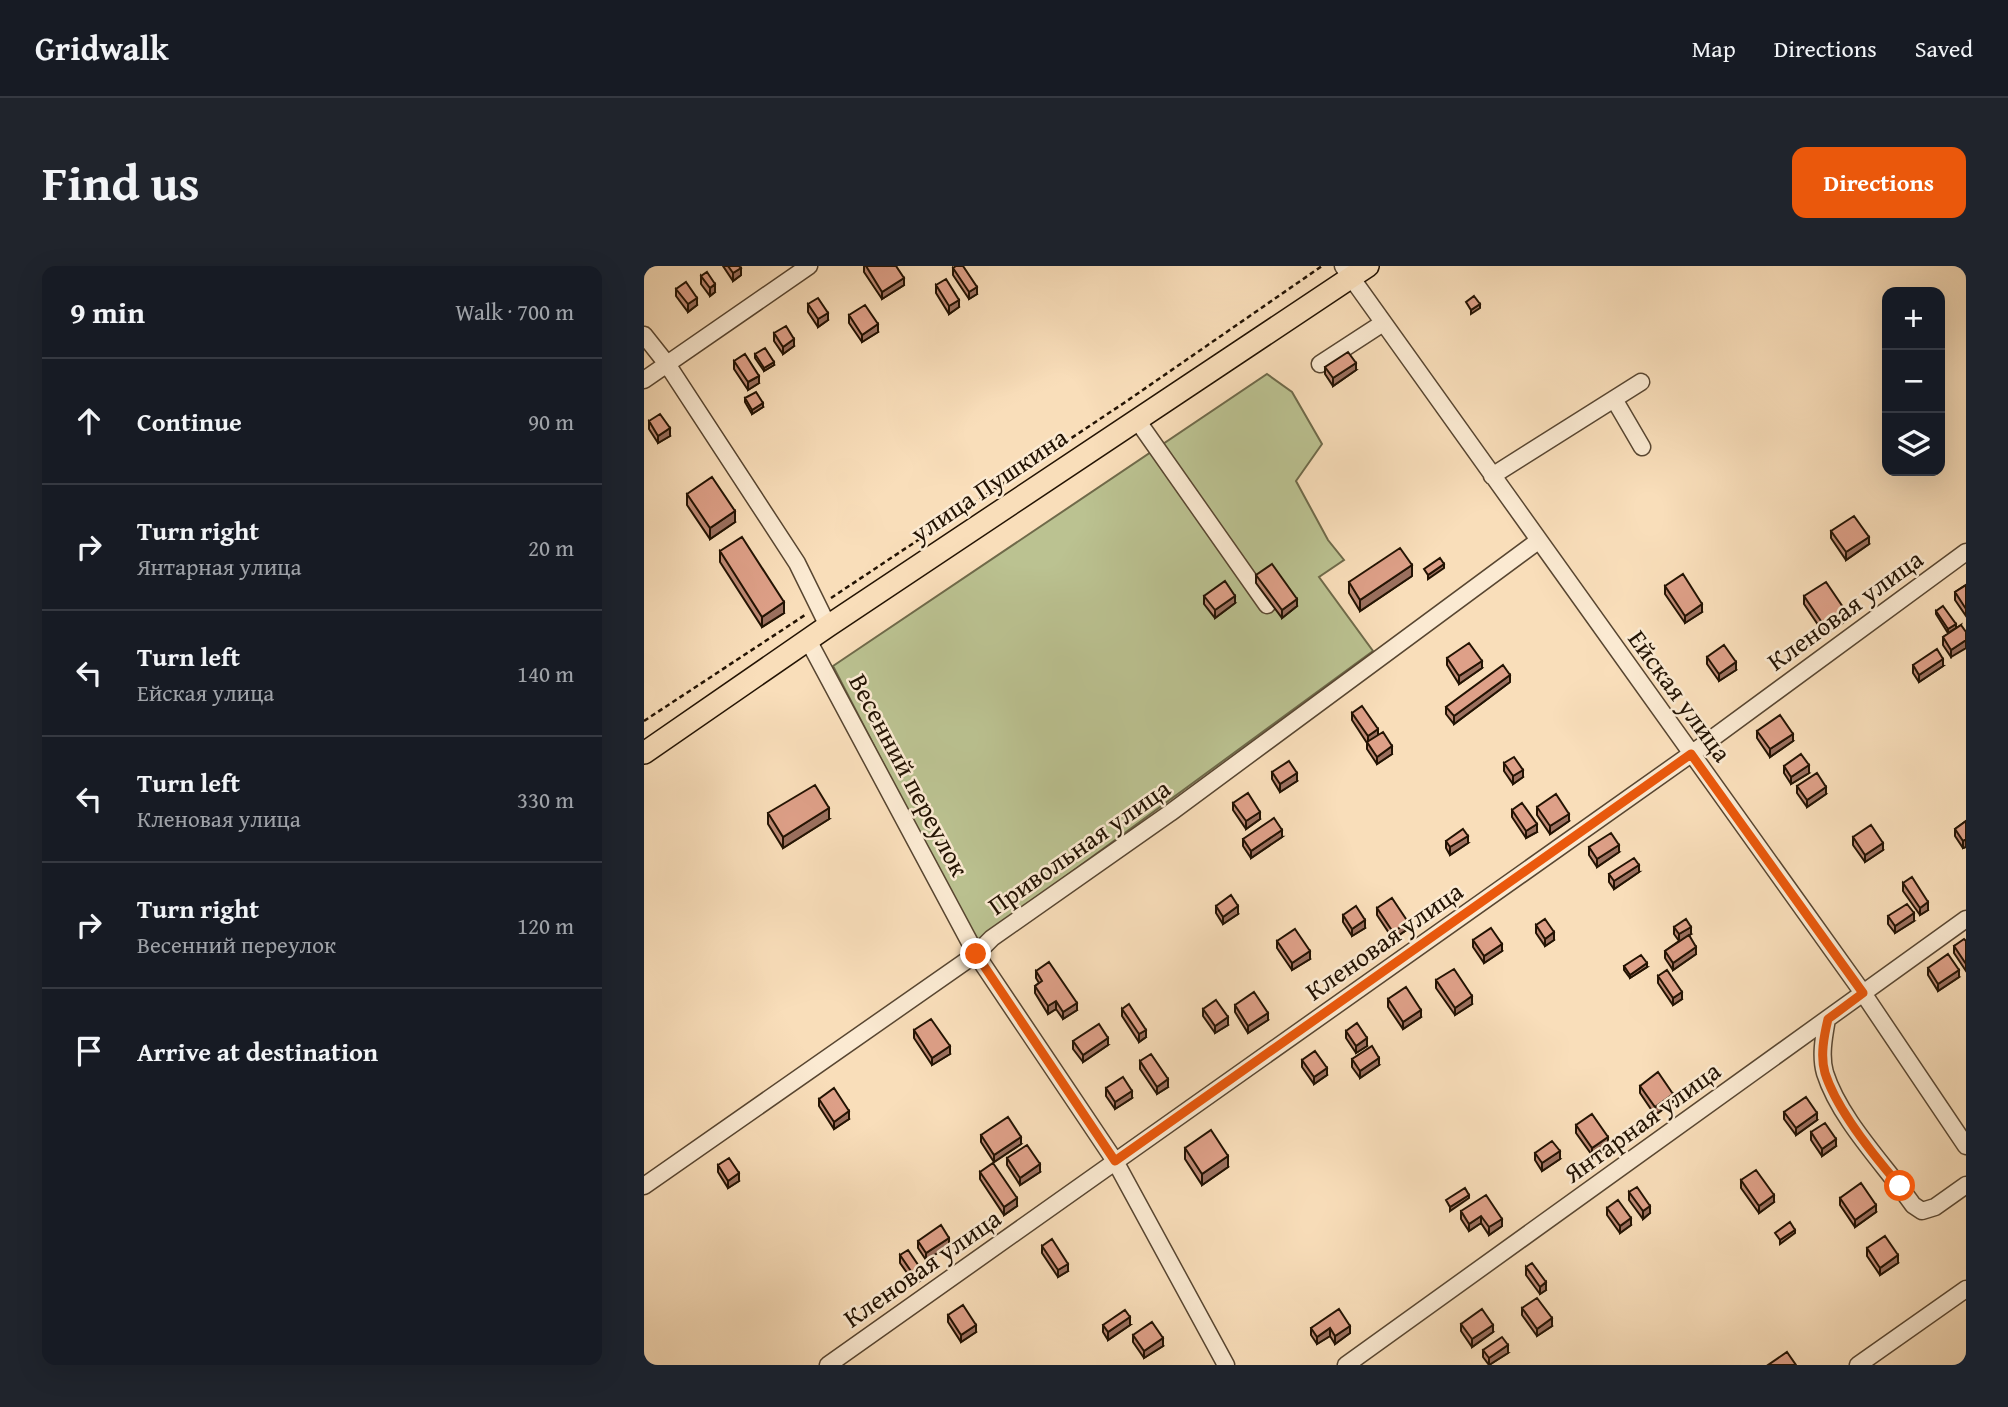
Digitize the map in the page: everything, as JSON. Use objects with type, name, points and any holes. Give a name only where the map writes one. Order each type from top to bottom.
[{"type":"main road","name":"улица Пушкина","points":[[644,753],[1354,270]]},
{"type":"street","points":[[644,380],[809,266]]},
{"type":"street","name":"Ейская улица","points":[[1354,270],[1383,323],[1863,993],[1966,1146]]},
{"type":"street","points":[[1321,365],[1383,323]]},
{"type":"street","points":[[644,335],[667,364],[797,563],[828,626]]},
{"type":"street","points":[[1492,476],[1641,382]]},
{"type":"street","points":[[1614,400],[1642,447]]},
{"type":"street","points":[[1137,420],[1267,605]]},
{"type":"street","name":"Привольная улица","points":[[644,1186],[976,954],[992,938],[1170,813],[1538,541]]},
{"type":"street","name":"Кленовая улица","points":[[828,1365],[1691,754],[1966,551]]},
{"type":"street","name":"Весенний переулок","points":[[808,640],[976,954],[1115,1161],[1226,1365]]},
{"type":"street","name":"Янтарная улица","points":[[1346,1365],[1966,919]]},
{"type":"street","points":[[1828,1019],[1824,1035],[1825,1072],[1857,1130],[1913,1205],[1922,1211],[1935,1207],[1966,1185]]},
{"type":"street","points":[[1858,1365],[1966,1289]]},
{"type":"path","points":[[644,721],[1124,403],[1322,266]]},
{"type":"green space","points":[[1267,374],[1292,392],[1322,444],[1296,481],[1328,540],[1344,560],[1319,577],[1373,651],[980,939],[973,938],[833,666]]},
{"type":"building","points":[[728,266],[739,266],[741,268],[733,273]]},
{"type":"building","points":[[866,266],[896,266],[904,278],[882,292]]},
{"type":"building","points":[[963,266],[977,287],[969,292],[953,268]]},
{"type":"building","points":[[707,272],[715,284],[710,288],[701,276]]},
{"type":"building","points":[[946,279],[959,300],[949,306],[936,285]]},
{"type":"building","points":[[686,282],[697,298],[688,304],[676,289]]},
{"type":"building","points":[[1474,296],[1480,304],[1471,310],[1466,302]]},
{"type":"building","points":[[818,298],[828,313],[818,319],[808,304]]},
{"type":"building","points":[[865,305],[878,324],[862,335],[849,315]]},
{"type":"building","points":[[786,326],[794,339],[783,347],[774,333]]},
{"type":"building","points":[[765,348],[774,362],[764,368],[755,354]]},
{"type":"building","points":[[1348,352],[1356,363],[1333,378],[1325,367]]},
{"type":"building","points":[[745,354],[759,376],[748,382],[734,361]]},
{"type":"building","points":[[756,392],[763,403],[752,410],[745,398]]},
{"type":"building","points":[[660,414],[670,428],[658,436],[649,421]]},
{"type":"building","points":[[712,477],[735,511],[710,528],[687,494]]},
{"type":"building","points":[[1854,516],[1869,537],[1846,552],[1831,531]]},
{"type":"building","points":[[742,537],[784,602],[762,617],[720,551]]},
{"type":"building","points":[[1400,548],[1412,565],[1360,600],[1349,582]]},
{"type":"building","points":[[1440,558],[1444,564],[1428,575],[1424,569]]},
{"type":"building","points":[[1272,564],[1297,599],[1282,610],[1256,575]]},
{"type":"building","points":[[1683,574],[1702,604],[1685,616],[1665,586]]},
{"type":"building","points":[[1225,581],[1235,596],[1215,610],[1204,596]]},
{"type":"building","points":[[1826,582],[1847,613],[1825,627],[1804,596]]},
{"type":"building","points":[[1966,585],[1966,609],[1955,592]]},
{"type":"building","points":[[1943,606],[1956,624],[1948,629],[1936,611]]},
{"type":"building","points":[[1961,625],[1966,632],[1966,640],[1951,650],[1943,637]]},
{"type":"building","points":[[1469,643],[1482,661],[1459,676],[1447,658]]},
{"type":"building","points":[[1724,645],[1736,662],[1719,674],[1707,657]]},
{"type":"building","points":[[1937,649],[1943,659],[1919,675],[1913,665]]},
{"type":"building","points":[[1503,665],[1510,675],[1454,716],[1446,707]]},
{"type":"building","points":[[1362,706],[1378,729],[1368,736],[1352,713]]},
{"type":"building","points":[[1780,715],[1793,734],[1770,749],[1757,731]]},
{"type":"building","points":[[1383,732],[1392,746],[1377,757],[1367,742]]},
{"type":"building","points":[[1801,754],[1809,765],[1791,777],[1784,766]]},
{"type":"building","points":[[1514,757],[1523,770],[1513,776],[1504,763]]},
{"type":"building","points":[[1289,761],[1297,773],[1280,784],[1272,772]]},
{"type":"building","points":[[1817,773],[1826,787],[1807,800],[1797,786]]},
{"type":"building","points":[[815,785],[829,808],[783,837],[768,813]]},
{"type":"building","points":[[1248,793],[1260,812],[1246,821],[1233,803]]},
{"type":"building","points":[[1556,794],[1569,814],[1550,826],[1537,807]]},
{"type":"building","points":[[1522,803],[1537,824],[1526,831],[1512,810]]},
{"type":"building","points":[[1274,818],[1282,830],[1251,851],[1243,839]]},
{"type":"building","points":[[1966,821],[1966,839],[1963,841],[1955,829]]},
{"type":"building","points":[[1871,825],[1883,843],[1865,855],[1853,837]]},
{"type":"building","points":[[1463,829],[1468,836],[1450,847],[1446,841]]},
{"type":"building","points":[[1611,833],[1619,845],[1597,859],[1589,847]]},
{"type":"building","points":[[1634,858],[1639,865],[1614,881],[1609,874]]},
{"type":"building","points":[[1912,877],[1928,902],[1920,908],[1903,883]]},
{"type":"building","points":[[1231,895],[1238,906],[1223,917],[1216,906]]},
{"type":"building","points":[[1392,898],[1408,922],[1393,932],[1377,908]]},
{"type":"building","points":[[1907,904],[1914,913],[1895,926],[1888,916]]},
{"type":"building","points":[[1356,906],[1365,920],[1352,929],[1343,915]]},
{"type":"building","points":[[1545,919],[1554,932],[1545,939],[1536,925]]},
{"type":"building","points":[[1686,919],[1691,927],[1679,934],[1674,927]]},
{"type":"building","points":[[1491,928],[1502,944],[1484,956],[1473,940]]},
{"type":"building","points":[[1295,929],[1310,951],[1292,963],[1277,941]]},
{"type":"building","points":[[1689,935],[1696,947],[1673,963],[1665,951]]},
{"type":"building","points":[[1964,939],[1966,941],[1966,964],[1954,946]]},
{"type":"building","points":[[1948,954],[1959,970],[1938,984],[1928,968]]},
{"type":"building","points":[[1641,955],[1647,963],[1630,975],[1624,966]]},
{"type":"building","points":[[1049,962],[1077,1003],[1063,1012],[1056,1001],[1048,1006],[1035,986],[1042,981],[1036,971]]},
{"type":"building","points":[[1454,969],[1472,996],[1455,1008],[1436,980]]},
{"type":"building","points":[[1667,970],[1682,992],[1673,998],[1658,976]]},
{"type":"building","points":[[1406,987],[1421,1010],[1403,1022],[1388,999]]},
{"type":"building","points":[[1254,992],[1268,1013],[1248,1026],[1235,1005]]},
{"type":"building","points":[[1216,1000],[1228,1017],[1215,1026],[1203,1009]]},
{"type":"building","points":[[1129,1004],[1146,1030],[1139,1034],[1122,1009]]},
{"type":"building","points":[[931,1019],[950,1046],[932,1058],[914,1030]]},
{"type":"building","points":[[1357,1023],[1367,1038],[1356,1046],[1346,1031]]},
{"type":"building","points":[[1099,1024],[1108,1038],[1083,1055],[1073,1041]]},
{"type":"building","points":[[1372,1046],[1379,1058],[1360,1071],[1352,1059]]},
{"type":"building","points":[[1315,1051],[1327,1068],[1314,1077],[1302,1060]]},
{"type":"building","points":[[1151,1054],[1168,1079],[1157,1087],[1140,1061]]},
{"type":"building","points":[[1658,1072],[1673,1094],[1655,1107],[1640,1086]]},
{"type":"building","points":[[1123,1077],[1132,1091],[1115,1102],[1106,1088]]},
{"type":"building","points":[[834,1088],[849,1111],[834,1122],[819,1099]]},
{"type":"building","points":[[1806,1097],[1817,1113],[1796,1128],[1784,1112]]},
{"type":"building","points":[[1592,1114],[1608,1137],[1592,1148],[1576,1125]]},
{"type":"building","points":[[1008,1117],[1021,1137],[994,1155],[981,1135]]},
{"type":"building","points":[[1825,1123],[1836,1139],[1822,1149],[1811,1132]]},
{"type":"building","points":[[1211,1130],[1228,1156],[1202,1174],[1185,1148]]},
{"type":"building","points":[[1552,1141],[1560,1151],[1542,1163],[1535,1153]]},
{"type":"building","points":[[1027,1145],[1040,1164],[1020,1178],[1007,1158]]},
{"type":"building","points":[[729,1158],[739,1173],[728,1181],[718,1165]]},
{"type":"building","points":[[993,1163],[1017,1198],[1004,1207],[980,1172]]},
{"type":"building","points":[[1756,1170],[1774,1195],[1759,1206],[1741,1180]]},
{"type":"building","points":[[1861,1183],[1876,1205],[1855,1220],[1840,1198]]},
{"type":"building","points":[[1637,1187],[1650,1206],[1643,1211],[1629,1192]]},
{"type":"building","points":[[1465,1188],[1469,1195],[1450,1207],[1446,1200]]},
{"type":"building","points":[[1486,1195],[1502,1219],[1489,1227],[1481,1216],[1469,1224],[1461,1211]]},
{"type":"building","points":[[1618,1200],[1631,1218],[1620,1226],[1607,1208]]},
{"type":"building","points":[[1790,1222],[1795,1230],[1780,1240],[1775,1233]]},
{"type":"building","points":[[941,1225],[949,1238],[926,1253],[918,1241]]},
{"type":"building","points":[[1885,1236],[1898,1255],[1880,1268],[1867,1248]]},
{"type":"building","points":[[1052,1239],[1068,1264],[1058,1270],[1042,1246]]},
{"type":"building","points":[[908,1250],[923,1272],[915,1277],[900,1255]]},
{"type":"building","points":[[1532,1263],[1546,1282],[1540,1287],[1526,1267]]},
{"type":"building","points":[[1537,1298],[1552,1318],[1537,1329],[1522,1308]]},
{"type":"building","points":[[963,1305],[976,1325],[961,1335],[948,1315]]},
{"type":"building","points":[[1339,1309],[1350,1326],[1335,1336],[1330,1328],[1317,1337],[1311,1328]]},
{"type":"building","points":[[1482,1309],[1493,1325],[1472,1339],[1461,1324]]},
{"type":"building","points":[[1125,1310],[1130,1317],[1108,1332],[1103,1325]]},
{"type":"building","points":[[1152,1322],[1163,1338],[1144,1351],[1133,1335]]},
{"type":"building","points":[[1502,1337],[1508,1345],[1489,1358],[1483,1350]]},
{"type":"building","points":[[1787,1352],[1796,1365],[1768,1365]]},
{"type":"route","points":[[976,954],[1115,1161],[1691,754],[1863,993],[1828,1019],[1824,1035],[1825,1072],[1857,1130],[1900,1186]]}]
